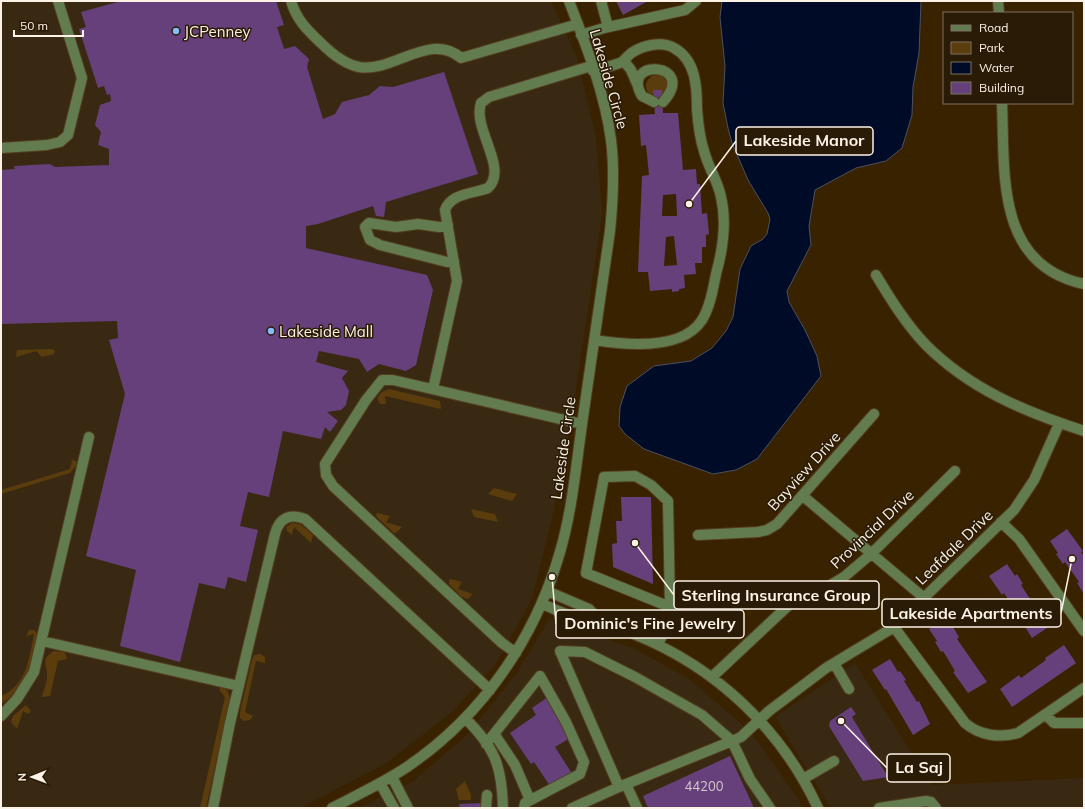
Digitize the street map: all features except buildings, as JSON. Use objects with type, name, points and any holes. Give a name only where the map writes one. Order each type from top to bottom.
[{"type":"street","points":[[1,148],[47,145],[60,142],[68,135],[82,78],[58,1]]},
{"type":"street","points":[[291,1],[298,19],[329,51],[349,63],[360,67],[372,67],[435,49],[448,50],[462,58],[578,24]]},
{"type":"street","name":"Lakeside Circle","points":[[332,808],[392,777],[430,750],[464,718],[490,690],[516,653],[542,604],[560,552],[567,526],[582,424],[610,231],[614,180],[609,129],[578,24],[569,1]]},
{"type":"street","points":[[601,1],[608,27]]},
{"type":"street","points":[[581,35],[608,27],[685,10],[696,1]]},
{"type":"street","points":[[998,1],[998,12]]},
{"type":"street","points":[[433,389],[456,290],[457,276],[445,210],[448,203],[454,198],[488,188],[494,180],[494,167],[479,120],[480,108],[485,100],[494,95],[624,61],[633,51],[650,45],[664,44],[674,48],[690,64],[695,79],[697,110],[704,152],[721,195],[725,221],[720,260],[708,307],[702,320],[694,330],[682,337],[654,344],[594,340]]},
{"type":"street","points":[[624,61],[631,70],[642,96],[658,102],[670,92],[672,87],[670,76],[666,72],[656,67],[638,72],[631,70]]},
{"type":"street","points":[[638,86],[641,75],[645,71]]},
{"type":"street","points":[[1002,104],[1005,191],[1011,219],[1028,250],[1042,264],[1061,277],[1084,284]]},
{"type":"street","points":[[448,225],[439,227],[418,224],[396,227],[369,223],[365,227],[370,240],[380,245],[447,262],[454,261]]},
{"type":"street","points":[[876,276],[910,325],[926,344],[963,378],[988,393],[1014,405],[1059,424],[1084,430]]},
{"type":"street","points":[[516,653],[502,643],[333,486],[326,475],[325,464],[378,383],[382,380],[393,380],[582,424]]},
{"type":"street","name":"Bayview Drive","points":[[698,535],[767,530],[777,524],[874,414]]},
{"type":"street","name":"Leafdale Drive","points":[[572,808],[741,737],[759,720],[834,663],[894,626],[1024,498],[1034,480],[1059,424]]},
{"type":"street","points":[[1,716],[30,682],[36,666],[89,438]]},
{"type":"street","name":"Provincial Drive","points":[[712,677],[791,602],[813,590],[829,586],[844,577],[871,554],[955,471]]},
{"type":"street","points":[[658,644],[672,616],[670,607],[668,501],[651,485],[635,476],[604,477],[586,573],[670,607]]},
{"type":"street","points":[[803,496],[923,597]]},
{"type":"street","points":[[213,808],[239,686],[276,530],[286,517],[295,516],[305,519],[490,690]]},
{"type":"street","points":[[1001,522],[1019,539],[1083,629]]},
{"type":"street","points":[[547,591],[589,609],[597,618],[658,644],[712,677],[735,696],[759,720],[780,745],[802,779],[818,808]]},
{"type":"street","points":[[542,604],[584,619],[597,618]]},
{"type":"street","points":[[894,626],[965,724],[971,729],[991,735],[1006,736],[1018,733],[1084,688]]},
{"type":"street","points":[[42,641],[239,686]]},
{"type":"street","points":[[637,808],[622,786],[560,651],[585,652],[635,677],[702,715],[732,741],[750,779],[770,808]]},
{"type":"street","points":[[834,663],[849,689]]},
{"type":"street","points":[[486,744],[495,735],[497,729],[540,676],[566,722],[584,762],[580,774],[527,804],[515,765],[495,735]]},
{"type":"street","points":[[1046,715],[1054,723],[1084,723]]},
{"type":"street","points":[[464,718],[486,744],[498,765],[501,774],[503,808]]},
{"type":"street","points":[[802,779],[834,761]]},
{"type":"street","points":[[392,777],[408,808]]},
{"type":"street","points":[[380,783],[394,808]]},
{"type":"street","points":[[486,808],[487,796]]},
{"type":"street","points":[[879,808],[926,801],[931,802],[936,808]]},
{"type":"shaded area","name":"Lakeside Mall","points":[[1,1],[551,1],[577,58],[596,137],[602,215],[572,414],[553,514],[532,599],[495,665],[452,712],[385,764],[300,808],[1,808]]},
{"type":"shaded area","points":[[549,619],[635,649],[689,679],[740,723],[756,739],[799,800],[801,808],[359,808],[412,782],[466,736],[517,673]]},
{"type":"shaded area","points":[[855,663],[932,785],[1084,778],[1084,808],[831,808],[775,717]]},
{"type":"green space","points":[[657,75],[661,76],[667,82],[667,90],[661,96],[657,97],[653,96],[647,90],[646,86],[647,82],[653,76]]},
{"type":"green space","points":[[53,349],[55,351],[54,354],[42,357],[36,351],[16,357],[17,350]]},
{"type":"green space","points":[[389,389],[440,401],[441,409],[385,396],[386,404],[380,404],[377,398],[382,392]]},
{"type":"green space","points":[[72,460],[76,461],[77,465],[70,473],[1,494],[1,490],[70,469]]},
{"type":"green space","points":[[494,488],[517,494],[512,501],[488,494]]},
{"type":"green space","points":[[471,509],[495,514],[498,522],[474,517]]},
{"type":"green space","points":[[378,513],[390,516],[386,522],[402,527],[394,533],[377,517],[376,514]]},
{"type":"green space","points":[[292,523],[300,524],[313,535],[311,543],[294,527],[292,535],[287,531],[286,527]]},
{"type":"green space","points":[[451,579],[462,582],[458,589],[473,594],[468,599],[462,597],[449,584],[449,580]]},
{"type":"green space","points":[[29,630],[34,630],[38,634],[35,654],[22,683],[9,698],[1,704],[1,696],[10,691],[22,678],[28,661],[34,634],[26,636]]},
{"type":"green space","points":[[54,651],[65,652],[67,659],[58,661],[50,696],[42,697],[47,680],[45,660],[49,654]]},
{"type":"green space","points":[[260,654],[265,657],[265,663],[256,661],[245,712],[253,716],[250,720],[244,721],[240,718],[240,712],[252,660],[254,655]]},
{"type":"green space","points":[[221,687],[227,690],[230,698],[206,808],[200,808],[225,697],[219,690]]},
{"type":"green space","points":[[26,705],[31,711],[28,714],[23,711],[17,729],[11,722],[13,716]]},
{"type":"green space","points":[[465,781],[471,795],[471,800],[459,800],[456,789]]},
{"type":"water","points":[[722,1],[921,1],[919,53],[913,87],[912,115],[902,148],[886,161],[856,168],[815,190],[809,226],[811,245],[787,291],[789,302],[805,330],[817,356],[821,376],[757,459],[736,470],[713,474],[644,449],[625,434],[619,426],[620,407],[627,386],[654,366],[691,361],[712,348],[726,331],[733,317],[740,269],[751,246],[763,239],[767,234],[770,219],[768,213],[748,180],[732,143],[723,103],[725,66],[720,17]]},
{"type":"place","name":"JCPenney","points":[[176,31]]},
{"type":"place","name":"Lakeside Manor","points":[[689,204]]},
{"type":"place","name":"Lakeside Mall","points":[[271,331]]},
{"type":"place","name":"Sterling Insurance Group","points":[[635,543]]},
{"type":"place","name":"Lakeside Apartments","points":[[1072,559]]},
{"type":"place","name":"Dominic's Fine Jewelry","points":[[552,577]]},
{"type":"place","name":"La Saj","points":[[841,721]]}]
